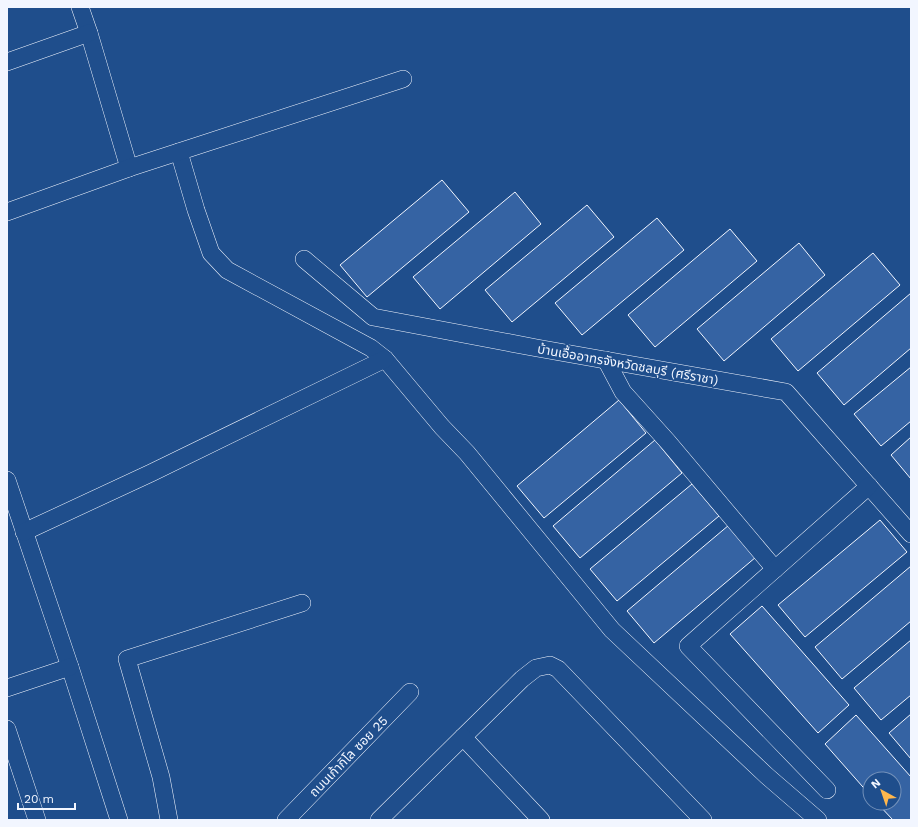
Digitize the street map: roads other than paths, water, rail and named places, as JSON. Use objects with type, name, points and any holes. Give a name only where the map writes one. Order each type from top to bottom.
[{"type":"street","points":[[80,7],[129,168]]},
{"type":"street","points":[[7,62],[89,33]]},
{"type":"street","points":[[7,212],[129,168],[403,79]]},
{"type":"street","points":[[179,152],[211,254],[226,270],[371,348],[385,359],[442,427],[467,453],[612,630],[767,776],[818,820]]},
{"type":"street","name":"บ้านเอื้ออาทรจังหวัดชลบุรี (ศรีราชา)","points":[[304,259],[373,317],[786,392],[868,486],[910,531]]},
{"type":"street","points":[[24,532],[151,473],[385,359]]},
{"type":"street","points":[[606,360],[623,392],[668,442],[775,569]]},
{"type":"street","points":[[7,480],[10,497],[24,532],[70,667],[119,820]]},
{"type":"street","points":[[827,790],[688,646],[868,486]]},
{"type":"street","points":[[170,820],[161,777],[127,659],[302,603]]},
{"type":"street","points":[[380,820],[522,679],[536,668],[550,664],[558,669],[703,820]]},
{"type":"street","points":[[7,688],[70,667]]},
{"type":"street","name":"ถนนเก้ากิโล ซอย 25","points":[[286,820],[410,692]]},
{"type":"street","points":[[7,729],[37,820]]},
{"type":"street","points":[[462,737],[540,820]]}]
